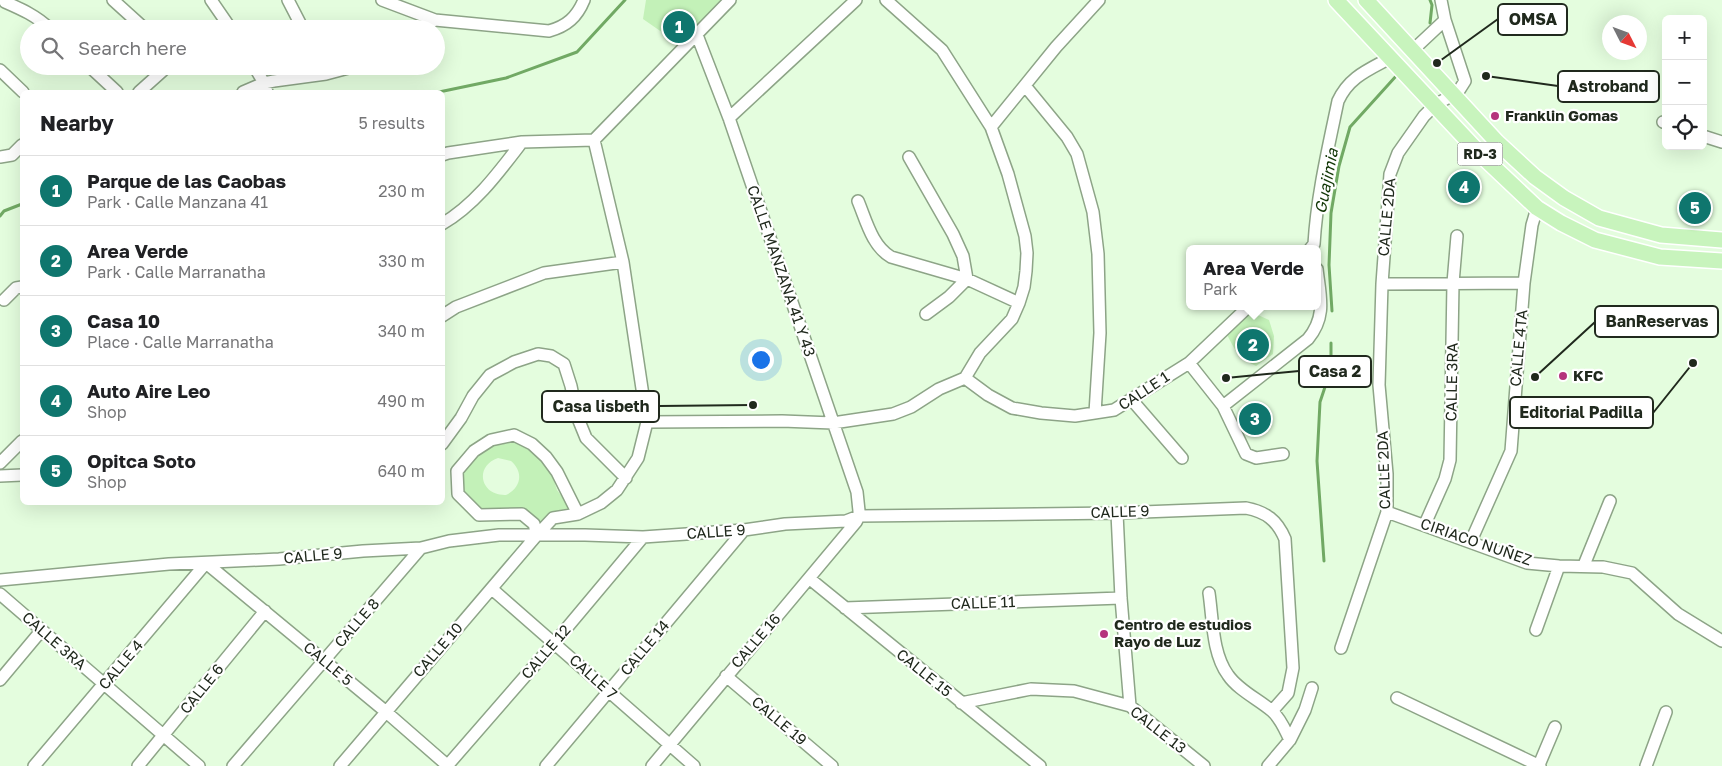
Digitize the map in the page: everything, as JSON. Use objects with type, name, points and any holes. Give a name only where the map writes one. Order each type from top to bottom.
[{"type":"main road","name":"RD-3","points":[[1336,0],[1483,158],[1537,208],[1595,240],[1660,257],[1722,261]]},
{"type":"main road","name":"RD-3","points":[[1366,0],[1497,142],[1535,177],[1564,198],[1599,218],[1661,236],[1722,240]]},
{"type":"street","points":[[113,0],[135,20]]},
{"type":"street","points":[[211,0],[225,20]]},
{"type":"street","points":[[288,0],[298,20]]},
{"type":"street","points":[[382,0],[435,20]]},
{"type":"street","points":[[445,21],[549,31],[562,27],[580,12],[584,0]]},
{"type":"street","points":[[445,154],[522,142],[594,140],[730,0]]},
{"type":"street","points":[[729,118],[856,0]]},
{"type":"street","points":[[594,140],[623,262],[647,422],[782,421],[833,424],[893,414],[911,408],[938,389],[965,378],[980,353],[1012,318],[1024,287],[1027,253],[1025,236],[1008,174],[991,127],[942,50],[886,0]]},
{"type":"street","points":[[991,127],[1026,87],[1056,47],[1098,0]]},
{"type":"street","points":[[1441,0],[1445,20],[1465,81],[1461,88],[1453,95]]},
{"type":"street","points":[[3,4],[25,11],[39,20]]},
{"type":"street","points":[[1412,50],[1445,20]]},
{"type":"street","name":"CALLE MANZANA 41 Y 43","points":[[697,35],[729,118],[856,492],[859,516]]},
{"type":"street","points":[[1313,245],[1322,177],[1338,101],[1343,90],[1360,74],[1390,58]]},
{"type":"street","points":[[0,70],[21,90]]},
{"type":"street","points":[[99,75],[115,90]]},
{"type":"street","points":[[141,90],[158,75]]},
{"type":"street","points":[[259,75],[266,88],[308,75]]},
{"type":"street","points":[[1026,87],[1068,137],[1077,154],[1092,212],[1098,254],[1100,333],[1095,413]]},
{"type":"street","name":"CALLE 2DA","points":[[1341,648],[1387,512],[1387,474],[1379,386],[1382,284],[1390,174],[1398,153],[1424,116],[1435,105],[1453,95]]},
{"type":"street","points":[[1707,137],[1722,142]]},
{"type":"street","points":[[445,222],[458,215],[490,182],[522,142]]},
{"type":"street","points":[[0,157],[12,155],[20,146]]},
{"type":"street","points":[[909,157],[953,234],[963,256],[967,279]]},
{"type":"street","points":[[858,201],[876,242],[883,253],[890,257],[967,279],[1018,303]]},
{"type":"street","name":"CALLE 4TA","points":[[1471,541],[1511,451],[1524,283],[1532,225],[1537,208]]},
{"type":"street","name":"CALLE 3RA","points":[[1425,524],[1445,479],[1450,460],[1453,283],[1457,236]]},
{"type":"street","points":[[445,314],[456,307],[544,273],[623,262]]},
{"type":"street","points":[[926,314],[949,297],[967,279]]},
{"type":"street","points":[[1382,284],[1524,283]]},
{"type":"street","points":[[4,300],[16,288],[20,287]]},
{"type":"street","name":"CALLE 1","points":[[965,378],[1012,408],[1075,416],[1114,410],[1189,363],[1245,310]]},
{"type":"street","points":[[1223,406],[1308,339],[1317,328],[1321,310]]},
{"type":"street","points":[[445,440],[473,396],[490,375],[514,362],[538,354],[552,356],[564,364],[577,416],[586,438],[626,478]]},
{"type":"street","points":[[1189,363],[1223,406],[1246,454],[1256,458],[1282,454]]},
{"type":"street","points":[[1130,399],[1182,458]]},
{"type":"street","name":"CALLE 10","points":[[340,766],[385,711],[553,518],[578,514],[601,503],[616,490],[638,458],[647,422]]},
{"type":"street","points":[[537,535],[534,524],[522,514],[479,514],[458,494],[457,471],[474,451],[491,440],[514,435],[532,444],[546,456],[557,472],[578,514]]},
{"type":"street","points":[[0,463],[20,443]]},
{"type":"street","points":[[0,476],[20,476]]},
{"type":"street","points":[[1584,565],[1610,501]]},
{"type":"street","name":"CALLE 9","points":[[0,580],[169,564],[421,548],[449,541],[499,535],[643,537],[744,530],[785,524],[846,521],[859,516],[1117,513],[1246,508],[1258,510],[1279,526],[1285,539],[1292,673],[1288,693],[1272,711]]},
{"type":"street","name":"CIRIACO NUÑEZ","points":[[1387,512],[1425,524],[1527,563],[1559,566],[1584,565],[1632,573],[1678,614],[1722,641]]},
{"type":"street","points":[[1117,513],[1121,598],[1130,706]]},
{"type":"street","name":"CALLE 16","points":[[652,766],[726,676],[810,579],[859,516]]},
{"type":"street","name":"CALLE 14","points":[[546,766],[744,530]]},
{"type":"street","name":"CALLE 12","points":[[448,766],[643,537]]},
{"type":"street","name":"CALLE 8","points":[[233,766],[421,548]]},
{"type":"street","name":"CALLE 5","points":[[206,563],[385,711],[448,766]]},
{"type":"street","name":"CALLE 4","points":[[34,766],[206,563]]},
{"type":"street","points":[[1536,630],[1559,566]]},
{"type":"street","name":"CALLE 15","points":[[810,579],[1040,766]]},
{"type":"street","name":"CALLE 7","points":[[492,589],[555,642],[694,766]]},
{"type":"street","points":[[1209,593],[1218,657],[1222,667],[1229,677],[1272,711],[1282,723],[1290,740]]},
{"type":"street","name":"CALLE 3RA","points":[[0,594],[199,766]]},
{"type":"street","name":"CALLE 11","points":[[845,608],[1121,598]]},
{"type":"street","name":"CALLE 6","points":[[138,766],[264,611]]},
{"type":"street","points":[[0,680],[42,631]]},
{"type":"street","name":"CALLE 19","points":[[726,676],[832,766]]},
{"type":"street","points":[[1268,766],[1290,740],[1305,710],[1312,688]]},
{"type":"street","name":"CALLE 13","points":[[961,703],[1031,689],[1074,691],[1130,706],[1204,766]]},
{"type":"street","points":[[1397,698],[1539,766],[1555,727]]},
{"type":"street","points":[[1646,766],[1666,712]]},
{"type":"green space","points":[[646,0],[725,0],[697,35],[679,44],[643,19]]},
{"type":"green space","points":[[1247,310],[1269,320],[1274,336],[1273,354],[1256,366],[1240,356],[1225,331]]},
{"type":"green space","points":[[514,442],[529,449],[541,460],[552,475],[557,490],[572,510],[541,525],[524,508],[481,509],[463,491],[463,473],[478,456],[493,446]],"holes":[[[498,458],[511,461],[518,470],[518,484],[506,495],[490,491],[483,480],[485,467]]]},
{"type":"waterway","points":[[445,91],[506,78],[577,52],[625,0]]},
{"type":"waterway","name":"Guajimia","points":[[1430,0],[1432,5],[1430,23]]},
{"type":"waterway","name":"Guajimia","points":[[1332,311],[1329,265],[1331,213],[1339,166],[1350,127],[1397,75]]},
{"type":"waterway","points":[[0,216],[4,211],[20,205]]},
{"type":"waterway","name":"Guajimia","points":[[1324,561],[1317,461],[1320,402],[1331,369],[1331,343]]},
{"type":"place","name":"Parque de las Caobas","points":[[679,27]]},
{"type":"place","name":"OMSA","points":[[1437,63]]},
{"type":"place","name":"Astroband","points":[[1486,76]]},
{"type":"place","name":"Franklin Gomas","points":[[1495,116]]},
{"type":"place","name":"Auto Aire Leo","points":[[1464,187]]},
{"type":"place","name":"Opitca Soto","points":[[1695,208]]},
{"type":"place","name":"Area Verde","points":[[1253,345]]},
{"type":"place","name":"Editorial Padilla","points":[[1693,363]]},
{"type":"place","name":"KFC","points":[[1563,376]]},
{"type":"place","name":"BanReservas","points":[[1535,377]]},
{"type":"place","name":"Casa 2","points":[[1226,378]]},
{"type":"place","name":"Casa lisbeth","points":[[753,405]]},
{"type":"place","name":"Casa 10","points":[[1255,419]]},
{"type":"place","name":"Centro de estudios Rayo de Luz","points":[[1104,634]]}]
